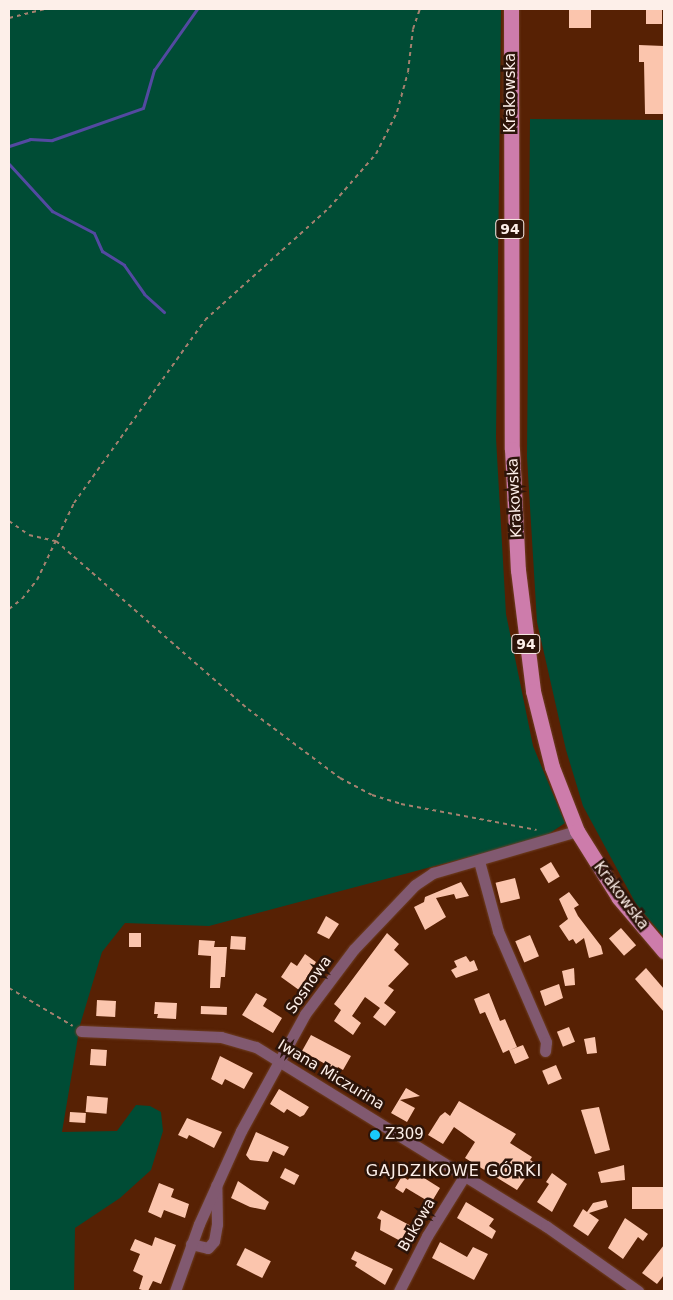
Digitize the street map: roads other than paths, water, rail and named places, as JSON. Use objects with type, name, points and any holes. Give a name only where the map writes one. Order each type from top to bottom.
[{"type":"main road","name":"Krakowska","points":[[511,9],[510,287],[518,570],[527,654],[542,731],[577,831],[619,898],[664,951]]},
{"type":"street","name":"Sosnowa","points":[[175,1291],[191,1244],[217,1179],[278,1060],[333,974],[395,904],[415,884],[433,873],[577,831]]},
{"type":"street","points":[[479,861],[498,931],[546,1042],[545,1051]]},
{"type":"street","name":"Iwana Miczurina","points":[[82,1031],[221,1037],[256,1047],[546,1226],[638,1291]]},
{"type":"street","name":"Bukowa","points":[[399,1291],[427,1236],[465,1175]]},
{"type":"street","name":"Sosnowa","points":[[191,1244],[208,1248],[214,1242],[217,1224],[217,1179]]},
{"type":"waterway","points":[[9,146],[30,139],[52,140],[143,108],[154,70],[197,9]]},
{"type":"waterway","points":[[9,164],[52,211],[94,233],[102,251],[124,265],[144,294],[164,312]]},
{"type":"place","name":"Z309","points":[[375,1135]]},
{"type":"district","name":"GAJDZIKOWE GÓRKI","points":[[454,1171]]}]
